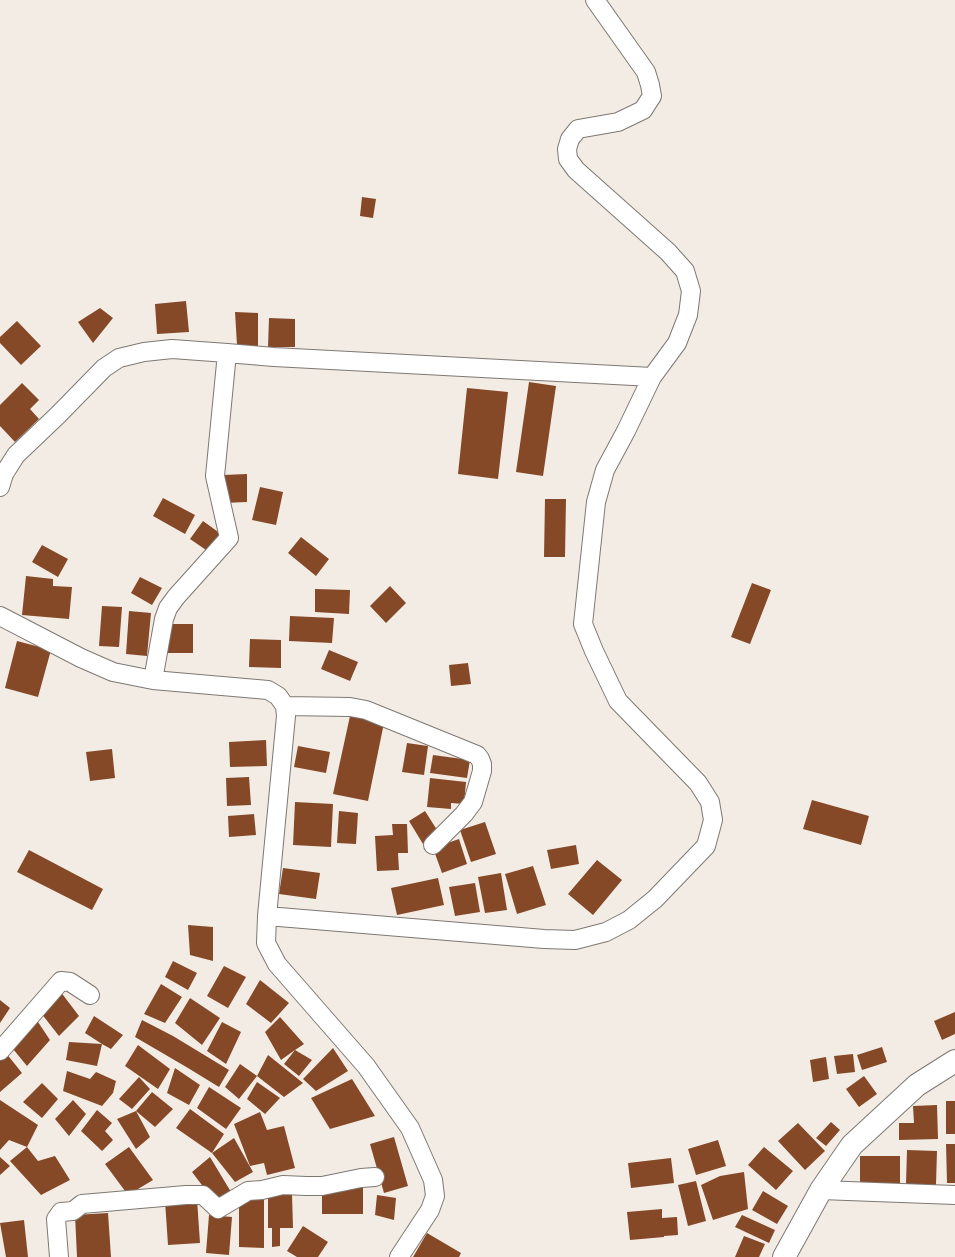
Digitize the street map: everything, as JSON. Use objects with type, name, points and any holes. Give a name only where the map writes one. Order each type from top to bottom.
[{"type":"street","points":[[267,916],[544,939],[575,940],[606,932],[629,920],[655,899],[706,846],[713,820],[710,802],[698,783],[618,701],[583,624],[596,502],[605,470],[652,377],[677,343],[688,315],[691,291],[685,271],[668,252],[576,170],[568,159],[567,148],[570,139],[578,129],[618,122],[643,110],[652,96],[646,72],[595,0]]},
{"type":"street","points":[[0,487],[4,474],[16,455],[104,368],[119,358],[144,352],[172,349],[652,377]]},
{"type":"street","points":[[153,680],[164,619],[168,608],[229,538],[215,476],[227,353]]},
{"type":"street","points":[[0,616],[81,658],[113,672],[153,680],[268,690],[278,696],[285,706],[286,716],[267,916],[266,943],[277,964],[366,1066],[410,1128],[433,1180],[435,1196],[430,1210],[399,1257]]},
{"type":"street","points":[[285,706],[350,707],[366,710],[477,755],[482,764],[482,771],[473,802],[464,814],[433,845]]},
{"type":"street","points":[[0,1051],[62,981],[70,982],[90,995]]},
{"type":"street","points":[[784,1257],[821,1190],[852,1145],[917,1085],[955,1061]]},
{"type":"street","points":[[60,1257],[56,1219],[62,1212],[73,1211],[82,1204],[186,1195],[203,1196],[218,1209],[248,1192],[283,1185],[322,1186],[361,1178],[375,1177]]},
{"type":"street","points":[[821,1190],[955,1196]]},
{"type":"building","points":[[362,197],[376,199],[373,218],[360,216]]},
{"type":"building","points":[[186,301],[189,332],[157,334],[155,304]]},
{"type":"building","points":[[100,308],[113,318],[93,343],[78,322]]},
{"type":"building","points":[[235,312],[258,313],[258,347],[237,345]]},
{"type":"building","points":[[269,318],[295,319],[295,347],[268,347]]},
{"type":"building","points":[[17,321],[41,346],[21,365],[0,343],[0,337]]},
{"type":"building","points":[[529,382],[556,386],[543,476],[516,472]]},
{"type":"building","points":[[22,383],[39,400],[30,409],[39,419],[15,442],[0,426],[0,405]]},
{"type":"building","points":[[467,388],[508,392],[498,479],[458,474]]},
{"type":"building","points":[[247,474],[247,502],[223,503],[223,475]]},
{"type":"building","points":[[260,487],[283,492],[276,525],[252,520]]},
{"type":"building","points":[[163,498],[195,515],[185,534],[153,516]]},
{"type":"building","points":[[545,499],[566,499],[565,557],[544,557]]},
{"type":"building","points":[[203,521],[221,534],[209,552],[190,539]]},
{"type":"building","points":[[301,537],[329,559],[316,576],[288,553]]},
{"type":"building","points":[[42,545],[68,559],[58,577],[32,562]]},
{"type":"building","points":[[26,576],[53,579],[53,586],[72,587],[69,619],[22,615]]},
{"type":"building","points":[[140,577],[162,588],[152,605],[131,593]]},
{"type":"building","points":[[752,583],[771,590],[750,644],[731,637]]},
{"type":"building","points":[[390,586],[406,603],[386,623],[370,606]]},
{"type":"building","points":[[315,589],[350,590],[349,614],[315,612]]},
{"type":"building","points":[[102,606],[122,607],[119,647],[99,646]]},
{"type":"building","points":[[129,611],[151,613],[147,656],[126,654]]},
{"type":"building","points":[[290,616],[334,618],[332,643],[289,641]]},
{"type":"building","points":[[167,624],[193,624],[193,653],[167,653]]},
{"type":"building","points":[[250,639],[281,640],[281,668],[249,667]]},
{"type":"building","points":[[17,641],[51,650],[38,697],[5,688]]},
{"type":"building","points":[[329,650],[358,662],[350,681],[321,669]]},
{"type":"building","points":[[468,663],[471,684],[451,686],[449,665]]},
{"type":"building","points":[[350,716],[384,723],[368,801],[333,794]]},
{"type":"building","points":[[266,740],[267,766],[230,767],[229,742]]},
{"type":"building","points":[[407,743],[428,746],[424,775],[402,772]]},
{"type":"building","points":[[298,746],[330,752],[326,773],[294,767]]},
{"type":"building","points":[[112,749],[115,778],[90,781],[86,752]]},
{"type":"building","points":[[433,755],[470,760],[467,778],[430,773]]},
{"type":"building","points":[[249,777],[251,805],[227,806],[226,778]]},
{"type":"building","points":[[430,778],[466,782],[464,804],[451,803],[451,809],[427,807]]},
{"type":"building","points":[[812,800],[869,816],[861,845],[803,829]]},
{"type":"building","points":[[295,802],[333,804],[331,847],[293,845]]},
{"type":"building","points":[[339,811],[358,813],[356,844],[337,843]]},
{"type":"building","points":[[425,811],[439,833],[423,844],[409,821]]},
{"type":"building","points":[[254,814],[256,835],[229,837],[228,816]]},
{"type":"building","points":[[485,822],[496,854],[471,862],[460,830]]},
{"type":"building","points":[[392,824],[407,824],[408,853],[398,853],[399,870],[377,871],[375,836],[393,835]]},
{"type":"building","points":[[459,839],[467,864],[442,873],[433,848]]},
{"type":"building","points":[[576,845],[579,864],[551,869],[547,850]]},
{"type":"building","points":[[29,850],[103,889],[92,910],[17,872]]},
{"type":"building","points":[[597,860],[622,880],[593,915],[568,894]]},
{"type":"building","points":[[533,866],[546,905],[517,914],[505,874]]},
{"type":"building","points":[[283,868],[320,873],[316,899],[279,894]]},
{"type":"building","points":[[501,873],[507,910],[485,913],[478,877]]},
{"type":"building","points":[[438,878],[444,905],[397,915],[391,888]]},
{"type":"building","points":[[475,883],[480,912],[455,916],[449,887]]},
{"type":"building","points":[[188,925],[213,927],[213,961],[190,955]]},
{"type":"building","points":[[173,961],[197,973],[188,990],[165,977]]},
{"type":"building","points":[[224,966],[246,977],[228,1008],[207,996]]},
{"type":"building","points":[[260,980],[289,1003],[271,1023],[246,1004]]},
{"type":"building","points":[[161,984],[182,997],[165,1023],[144,1014]]},
{"type":"building","points":[[60,991],[79,1016],[59,1036],[41,1013]]},
{"type":"building","points":[[190,998],[220,1018],[202,1045],[175,1023]]},
{"type":"building","points":[[0,1000],[10,1008],[0,1023]]},
{"type":"building","points":[[955,1012],[955,1034],[942,1040],[934,1021]]},
{"type":"building","points":[[94,1016],[123,1035],[111,1049],[85,1033]]},
{"type":"building","points":[[280,1017],[304,1044],[281,1060],[265,1032]]},
{"type":"building","points":[[36,1019],[50,1040],[27,1066],[13,1049]]},
{"type":"building","points":[[142,1020],[173,1036],[229,1070],[219,1087],[135,1037]]},
{"type":"building","points":[[222,1022],[241,1032],[226,1064],[207,1051]]},
{"type":"building","points":[[69,1042],[102,1044],[97,1066],[66,1060]]},
{"type":"building","points":[[138,1045],[170,1069],[158,1089],[125,1066]]},
{"type":"building","points":[[882,1047],[887,1062],[862,1070],[857,1055]]},
{"type":"building","points":[[333,1048],[348,1071],[316,1091],[303,1079]]},
{"type":"building","points":[[295,1050],[312,1060],[299,1076],[284,1064]]},
{"type":"building","points":[[6,1053],[22,1073],[0,1092],[0,1058]]},
{"type":"building","points":[[853,1054],[855,1072],[837,1074],[834,1056]]},
{"type":"building","points":[[268,1055],[303,1083],[284,1097],[257,1076]]},
{"type":"building","points":[[826,1057],[829,1079],[813,1082],[810,1060]]},
{"type":"building","points":[[240,1064],[257,1076],[239,1099],[225,1087]]},
{"type":"building","points":[[175,1068],[200,1085],[189,1105],[167,1093]]},
{"type":"building","points":[[67,1071],[90,1079],[96,1072],[116,1081],[113,1093],[102,1106],[63,1091]]},
{"type":"building","points":[[864,1076],[877,1094],[859,1107],[846,1089]]},
{"type":"building","points":[[139,1077],[150,1089],[132,1109],[119,1099]]},
{"type":"building","points":[[352,1079],[375,1116],[330,1129],[311,1098]]},
{"type":"building","points":[[257,1082],[280,1098],[265,1114],[247,1099]]},
{"type":"building","points":[[42,1083],[58,1099],[42,1118],[23,1102]]},
{"type":"building","points":[[209,1087],[241,1108],[226,1129],[197,1108]]},
{"type":"building","points":[[152,1092],[173,1109],[155,1127],[136,1111]]},
{"type":"building","points":[[0,1100],[38,1125],[27,1147],[9,1140],[0,1150]]},
{"type":"building","points":[[73,1100],[86,1114],[69,1136],[55,1119]]},
{"type":"building","points":[[946,1101],[955,1101],[955,1134],[946,1134]]},
{"type":"building","points":[[937,1105],[938,1139],[899,1140],[899,1123],[914,1123],[913,1106]]},
{"type":"building","points":[[190,1109],[224,1134],[212,1153],[176,1128]]},
{"type":"building","points":[[97,1110],[112,1123],[105,1131],[113,1140],[102,1151],[81,1131]]},
{"type":"building","points":[[136,1111],[150,1137],[136,1149],[117,1119]]},
{"type":"building","points":[[260,1112],[267,1130],[284,1126],[295,1168],[267,1175],[264,1163],[250,1166],[234,1124]]},
{"type":"building","points":[[831,1122],[840,1130],[826,1146],[816,1138]]},
{"type":"building","points":[[798,1123],[825,1151],[805,1170],[778,1141]]},
{"type":"building","points":[[394,1137],[408,1186],[384,1193],[370,1144]]},
{"type":"building","points":[[234,1138],[253,1172],[235,1182],[212,1153]]},
{"type":"building","points":[[718,1140],[726,1166],[696,1175],[688,1149]]},
{"type":"building","points":[[946,1144],[955,1144],[955,1183],[947,1183]]},
{"type":"building","points":[[27,1147],[38,1161],[55,1156],[70,1180],[41,1195],[10,1161]]},
{"type":"building","points":[[129,1147],[153,1180],[128,1195],[105,1164]]},
{"type":"building","points":[[764,1147],[793,1171],[776,1190],[748,1165]]},
{"type":"building","points":[[907,1150],[937,1151],[936,1185],[906,1184]]},
{"type":"building","points":[[860,1156],[900,1156],[900,1185],[860,1184]]},
{"type":"building","points":[[0,1157],[10,1166],[0,1175]]},
{"type":"building","points":[[210,1157],[231,1192],[214,1201],[192,1172]]},
{"type":"building","points":[[671,1158],[674,1183],[631,1188],[628,1163]]},
{"type":"building","points":[[744,1172],[748,1209],[713,1220],[701,1185],[720,1176]]},
{"type":"building","points":[[696,1181],[706,1221],[688,1226],[678,1185]]},
{"type":"building","points":[[322,1186],[363,1186],[363,1214],[322,1214]]},
{"type":"building","points":[[763,1191],[788,1206],[777,1224],[752,1210]]},
{"type":"building","points":[[268,1194],[292,1194],[293,1228],[280,1228],[280,1246],[272,1247],[272,1228],[268,1228]]},
{"type":"building","points":[[377,1195],[396,1198],[394,1220],[375,1215]]},
{"type":"building","points":[[197,1199],[200,1243],[168,1245],[165,1201]]},
{"type":"building","points":[[239,1199],[264,1199],[264,1248],[239,1247]]},
{"type":"building","points":[[662,1209],[662,1218],[677,1217],[678,1235],[630,1240],[627,1212]]},
{"type":"building","points":[[108,1213],[111,1257],[77,1257],[75,1215]]},
{"type":"building","points":[[209,1215],[232,1217],[229,1255],[206,1253]]},
{"type":"building","points":[[742,1215],[775,1230],[769,1243],[735,1227]]},
{"type":"building","points":[[24,1220],[28,1257],[6,1257],[0,1223]]},
{"type":"building","points":[[303,1226],[328,1242],[318,1257],[297,1257],[287,1251]]},
{"type":"building","points":[[427,1233],[461,1253],[459,1257],[413,1257]]},
{"type":"building","points":[[744,1236],[765,1244],[759,1257],[735,1257]]}]
